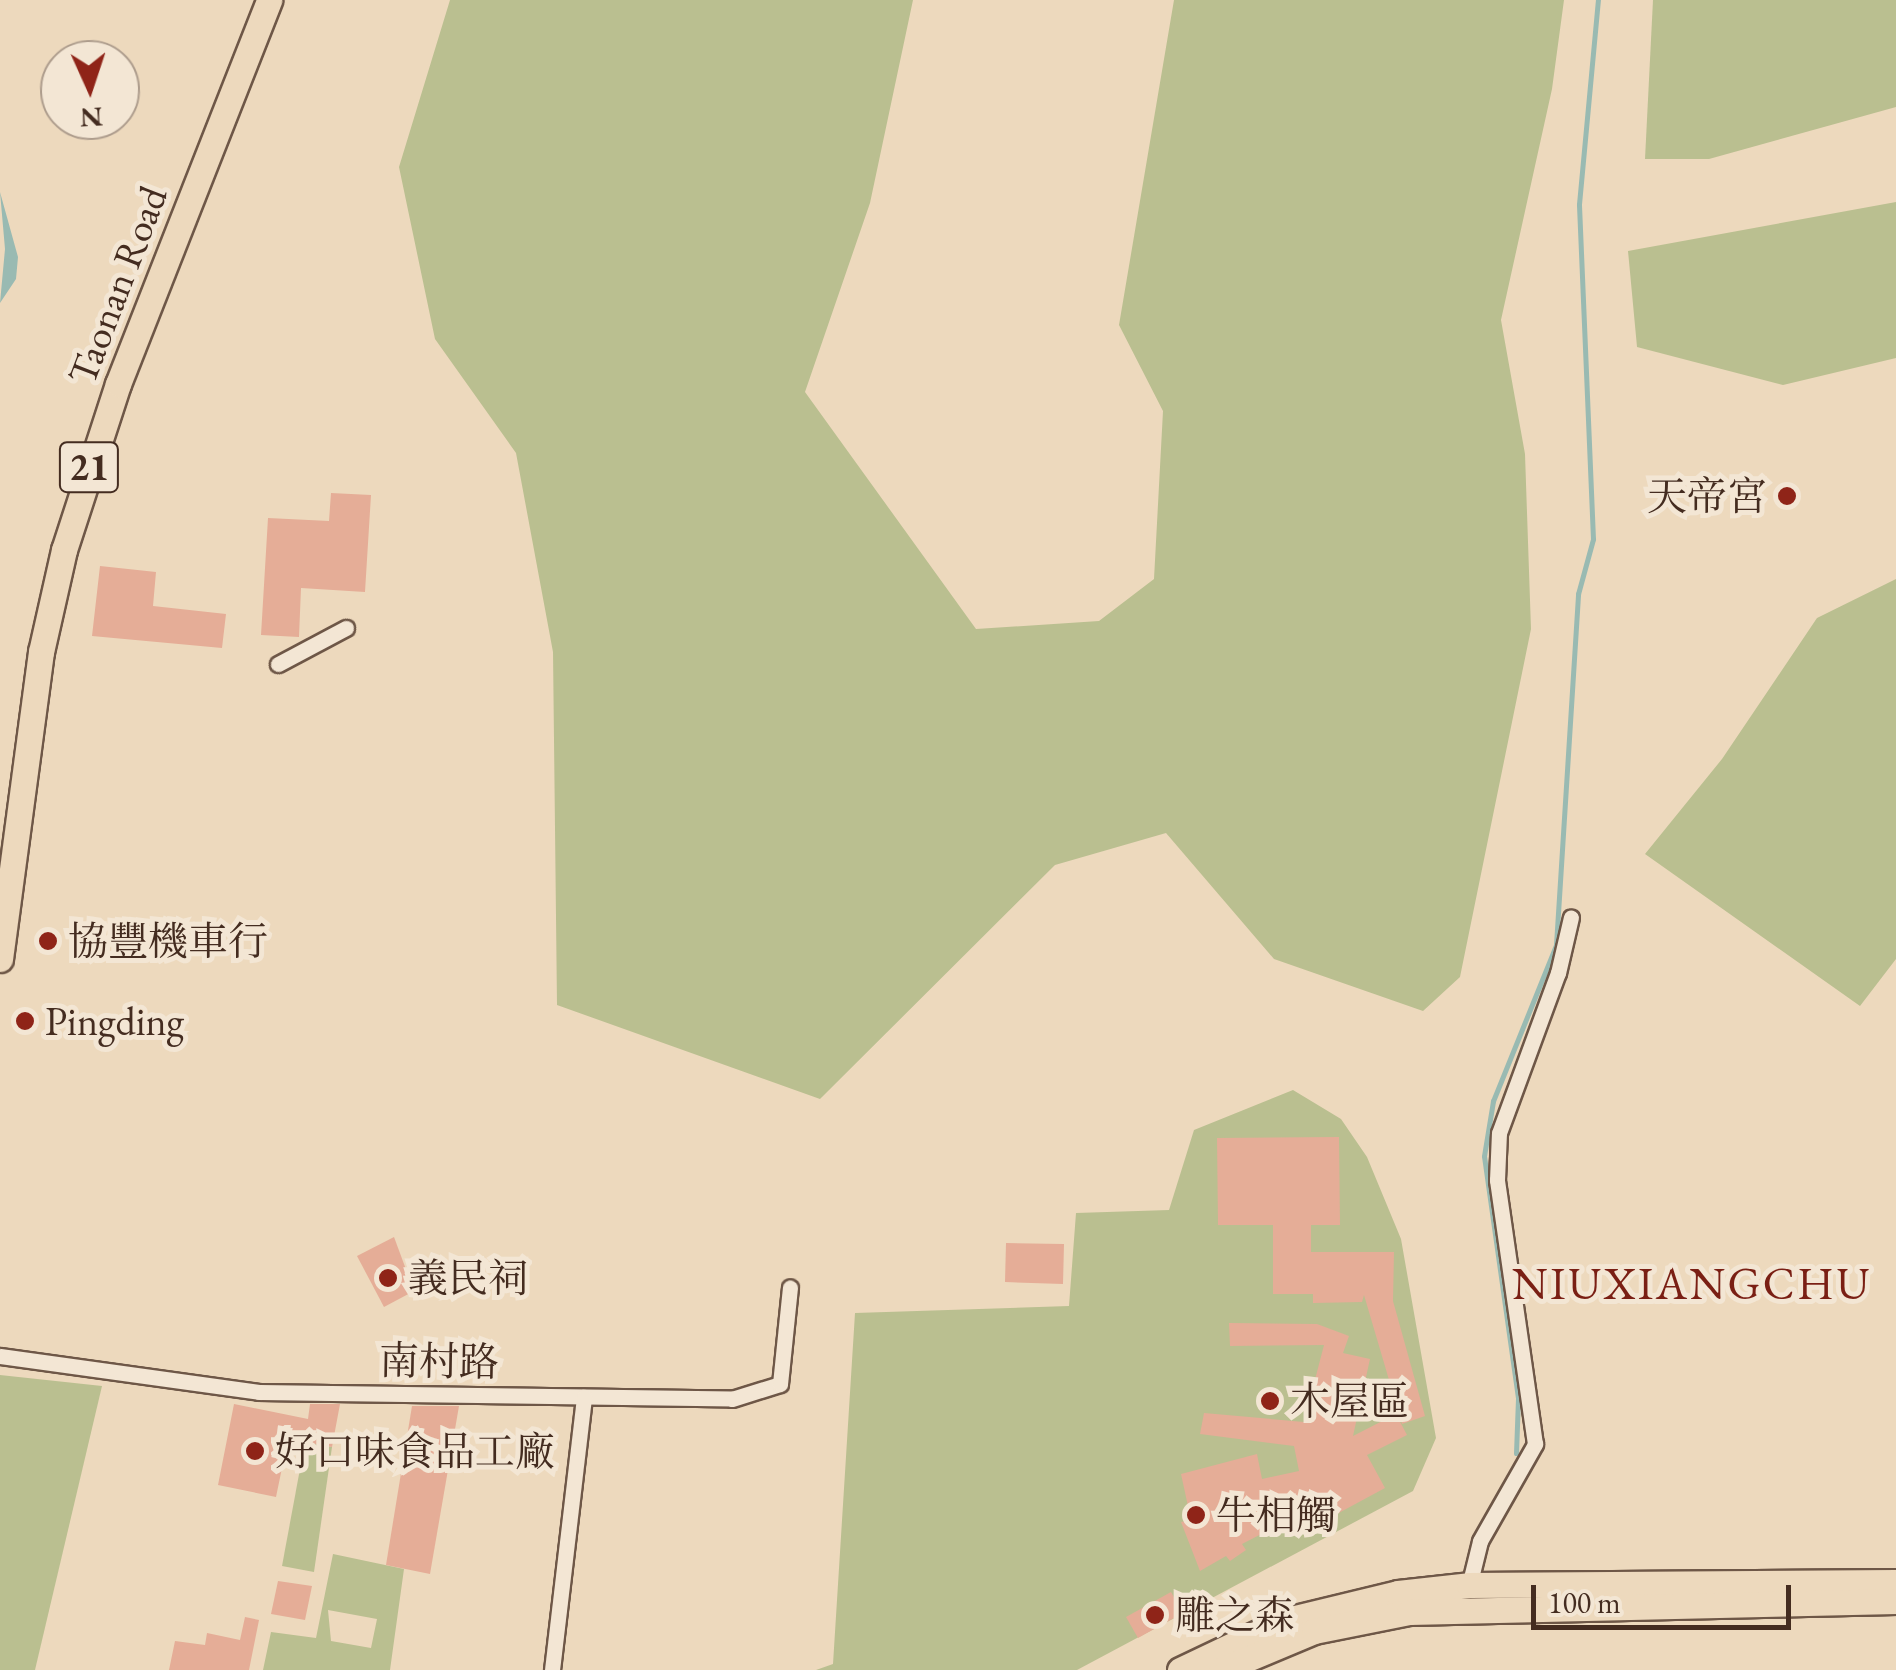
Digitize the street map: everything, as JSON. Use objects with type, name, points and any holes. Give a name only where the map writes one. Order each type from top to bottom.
[{"type":"main road","name":"Taonan Road","points":[[0,959],[40,652],[64,550],[118,384],[269,0]]},
{"type":"main road","points":[[1180,1670],[1284,1620],[1352,1600],[1896,1582]]},
{"type":"main road","points":[[1221,1670],[1314,1631],[1467,1597],[1896,1601]]},
{"type":"street","points":[[278,664],[346,628]]},
{"type":"street","points":[[1467,1597],[1480,1541],[1535,1444],[1498,1180],[1499,1132],[1558,974],[1571,917]]},
{"type":"street","name":"南村路","points":[[0,1356],[259,1392],[732,1400],[780,1384],[790,1288]]},
{"type":"street","points":[[552,1670],[584,1397]]},
{"type":"green space","points":[[450,0],[913,0],[870,203],[805,392],[976,629],[1099,621],[1154,579],[1163,411],[1119,325],[1174,0],[1564,0],[1552,89],[1501,320],[1525,454],[1531,629],[1460,977],[1423,1011],[1274,959],[1166,833],[1055,865],[820,1099],[557,1005],[553,652],[516,453],[435,339],[399,167]]},
{"type":"green space","points":[[1653,0],[1896,0],[1896,107],[1709,159],[1645,159]]},
{"type":"green space","points":[[1896,202],[1896,358],[1783,385],[1637,347],[1628,251]]},
{"type":"green space","points":[[1896,579],[1896,959],[1860,1006],[1645,854],[1722,759],[1817,618]]},
{"type":"green space","points":[[1293,1090],[1341,1119],[1367,1157],[1401,1239],[1436,1438],[1413,1491],[1077,1670],[816,1670],[833,1664],[855,1313],[1069,1306],[1076,1213],[1169,1210],[1194,1130]]},
{"type":"green space","points":[[0,1375],[102,1386],[35,1670],[0,1670]]},
{"type":"green space","points":[[305,1442],[332,1447],[314,1572],[282,1566]]},
{"type":"green space","points":[[333,1554],[404,1569],[390,1670],[263,1670],[271,1632],[316,1638]],"holes":[[[328,1610],[377,1619],[371,1648],[331,1641]]]},
{"type":"water","points":[[0,192],[18,257],[16,279],[0,303],[5,249]]},
{"type":"building","points":[[331,493],[371,495],[365,592],[301,588],[299,637],[261,635],[268,518],[329,521]]},
{"type":"building","points":[[100,566],[156,572],[153,606],[226,614],[222,648],[92,636]]},
{"type":"building","points":[[1339,1137],[1340,1225],[1311,1225],[1311,1252],[1394,1252],[1393,1301],[1425,1416],[1402,1424],[1364,1295],[1362,1302],[1313,1303],[1313,1294],[1273,1294],[1273,1225],[1218,1225],[1217,1138]]},
{"type":"building","name":"義民祠","points":[[394,1237],[414,1291],[384,1307],[357,1256]]},
{"type":"building","points":[[1006,1243],[1064,1244],[1063,1284],[1005,1282]]},
{"type":"building","points":[[1229,1323],[1317,1324],[1349,1336],[1343,1353],[1370,1359],[1353,1436],[1396,1414],[1407,1435],[1367,1455],[1385,1488],[1322,1522],[1317,1509],[1279,1525],[1242,1544],[1246,1550],[1230,1561],[1226,1556],[1200,1571],[1181,1522],[1191,1520],[1181,1474],[1257,1454],[1262,1479],[1299,1471],[1294,1446],[1200,1434],[1204,1413],[1304,1422],[1324,1345],[1230,1346]]},
{"type":"building","name":"好口味食品工廠","points":[[234,1404],[308,1419],[310,1404],[340,1404],[332,1447],[288,1439],[276,1497],[218,1485]]},
{"type":"building","points":[[412,1406],[459,1406],[430,1574],[386,1565]]},
{"type":"building","points":[[278,1581],[312,1586],[305,1620],[271,1614]]},
{"type":"building","name":"雕之森","points":[[1171,1592],[1183,1613],[1138,1638],[1126,1617]]},
{"type":"building","points":[[245,1617],[259,1620],[249,1670],[169,1670],[175,1641],[205,1645],[207,1633],[240,1640]]},
{"type":"waterway","points":[[1516,1453],[1518,1398],[1484,1156],[1493,1101],[1556,945],[1578,594],[1593,539],[1579,204],[1598,0]]},
{"type":"place","name":"天帝宮","points":[[1787,496]]},
{"type":"place","name":"協豐機車行","points":[[48,941]]},
{"type":"place","name":"Pingding","points":[[25,1021]]},
{"type":"place","name":"義民祠","points":[[388,1278]]},
{"type":"place","name":"木屋區","points":[[1270,1401]]},
{"type":"place","name":"好口味食品工廠","points":[[255,1451]]},
{"type":"place","name":"牛相觸","points":[[1196,1515]]},
{"type":"place","name":"雕之森","points":[[1155,1615]]},
{"type":"district","name":"NIUXIANGCHU","points":[[1692,1284]]}]
